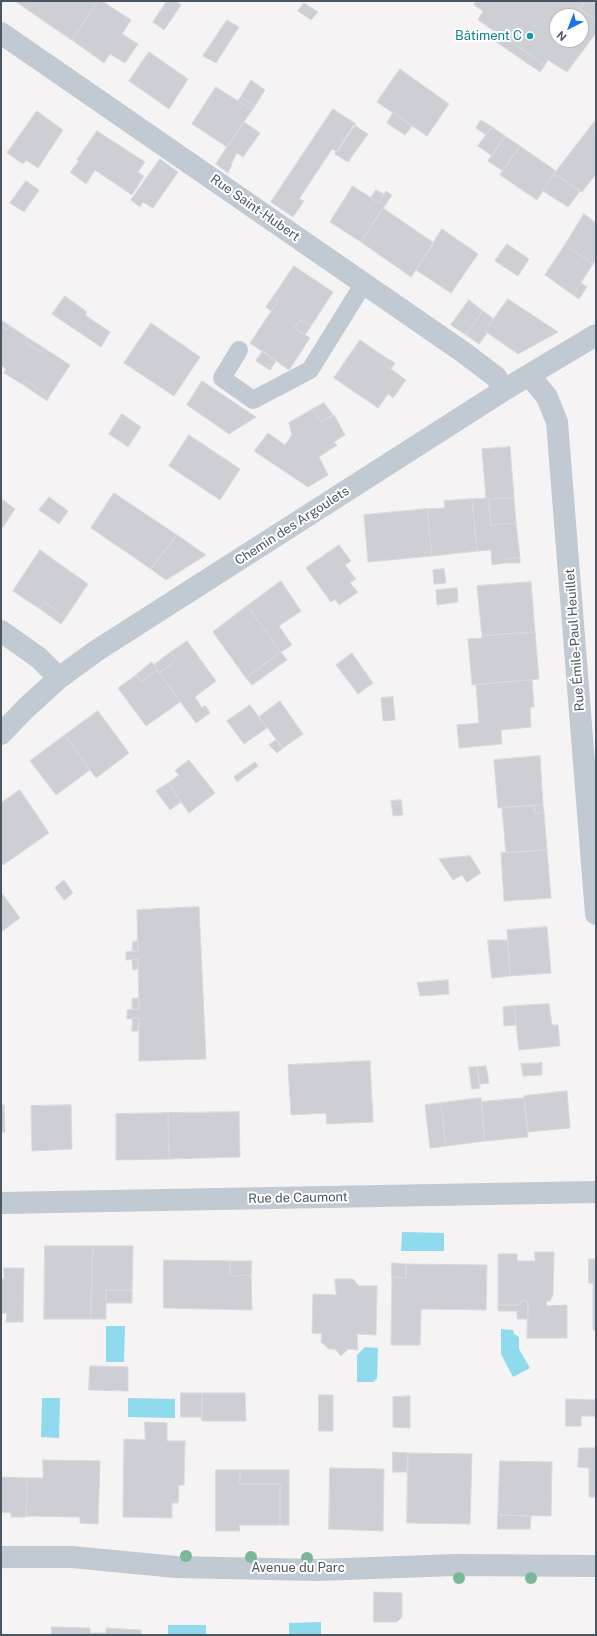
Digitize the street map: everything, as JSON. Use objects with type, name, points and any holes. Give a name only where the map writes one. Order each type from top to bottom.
[{"type":"street","name":"Rue Saint-Hubert","points":[[1,33],[486,368],[496,378],[504,390]]},
{"type":"street","name":"Chemin des Argoulets","points":[[1,734],[26,708],[59,678],[96,651],[504,390],[596,335]]},
{"type":"street","name":"Rue Émile-Paul Heuillet","points":[[529,375],[547,397],[557,422],[596,914]]},
{"type":"street","points":[[1,631],[39,658],[59,678]]},
{"type":"street","name":"Rue de Caumont","points":[[1,1203],[596,1192]]},
{"type":"street","name":"Avenue du Parc","points":[[1,1556],[72,1557],[176,1567],[317,1570],[456,1565],[596,1566]]},
{"type":"lane","points":[[238,350],[222,378],[253,400],[310,370],[364,284]]},
{"type":"water","points":[[402,1232],[444,1233],[444,1251],[401,1251]]},
{"type":"water","points":[[106,1326],[125,1326],[124,1362],[106,1362]]},
{"type":"water","points":[[501,1329],[513,1330],[514,1334],[519,1337],[519,1349],[530,1368],[513,1377],[501,1354]]},
{"type":"water","points":[[365,1347],[378,1348],[377,1379],[373,1382],[357,1382],[357,1355]]},
{"type":"water","points":[[42,1398],[60,1398],[59,1438],[41,1437]]},
{"type":"water","points":[[128,1398],[175,1399],[175,1418],[128,1417]]},
{"type":"water","points":[[321,1622],[321,1635],[289,1635],[289,1623]]},
{"type":"water","points":[[168,1625],[206,1625],[206,1635],[168,1635]]},
{"type":"building","points":[[15,1],[98,1],[72,40]]},
{"type":"building","points":[[98,1],[102,1],[131,20],[122,34],[138,44],[125,63],[110,54],[104,63],[72,40]]},
{"type":"building","points":[[167,1],[176,1],[181,5],[164,30],[153,22]]},
{"type":"building","name":"Bâtiment C","points":[[476,1],[583,1],[585,2],[581,8],[549,8],[549,48],[585,48],[567,72],[548,60],[545,65],[478,20],[483,11],[474,5]]},
{"type":"building","points":[[585,1],[591,1],[596,4],[596,20],[589,15],[589,8],[581,8]]},
{"type":"building","points":[[304,3],[318,12],[311,20],[298,11]]},
{"type":"building","name":"Bâtiment C","points":[[589,15],[596,20],[596,33],[589,42]]},
{"type":"building","points":[[227,20],[239,27],[216,63],[203,56]]},
{"type":"building","points":[[493,30],[545,65],[540,72],[489,37]]},
{"type":"building","points":[[149,52],[188,79],[169,109],[129,81]]},
{"type":"building","points":[[400,69],[449,104],[427,136],[377,102]]},
{"type":"building","points":[[251,80],[265,90],[255,106],[241,97]]},
{"type":"building","points":[[216,87],[252,110],[227,147],[192,124]]},
{"type":"building","points":[[241,97],[255,106],[252,110],[238,101]]},
{"type":"building","points":[[333,109],[356,124],[337,152],[332,149],[299,199],[304,201],[293,217],[271,202]]},
{"type":"building","points":[[37,111],[63,130],[38,168],[26,160],[23,164],[7,153]]},
{"type":"building","points":[[393,113],[412,126],[405,135],[387,123]]},
{"type":"building","points":[[481,120],[492,127],[486,135],[476,128]]},
{"type":"building","points":[[595,121],[596,174],[582,192],[554,174]]},
{"type":"building","points":[[244,122],[260,133],[243,157],[237,153],[228,173],[216,164]]},
{"type":"building","points":[[354,125],[368,134],[348,162],[335,154]]},
{"type":"building","points":[[492,127],[505,136],[492,156],[478,146]]},
{"type":"building","points":[[97,131],[145,162],[138,172],[144,176],[132,195],[95,170],[86,184],[70,172],[79,161],[77,160]]},
{"type":"building","points":[[505,136],[520,146],[503,171],[488,161]]},
{"type":"building","points":[[520,146],[556,171],[537,200],[500,175]]},
{"type":"building","points":[[160,159],[178,172],[153,208],[143,202],[140,207],[131,200]]},
{"type":"building","points":[[554,174],[580,191],[568,207],[543,191]]},
{"type":"building","points":[[26,181],[39,190],[24,212],[10,203]]},
{"type":"building","points":[[353,186],[379,203],[386,191],[392,195],[361,242],[330,222]]},
{"type":"building","points":[[376,190],[384,194],[379,203],[371,198]]},
{"type":"building","points":[[383,208],[434,243],[411,277],[361,242]]},
{"type":"building","points":[[584,214],[596,223],[596,260],[593,264],[565,245]]},
{"type":"building","points":[[442,229],[478,254],[451,293],[416,270]]},
{"type":"building","points":[[507,244],[529,259],[518,276],[495,261]]},
{"type":"building","points":[[565,245],[593,264],[573,295],[545,275]]},
{"type":"building","points":[[294,266],[333,292],[311,326],[300,320],[295,328],[310,338],[289,370],[250,343],[278,301],[273,297]]},
{"type":"building","points":[[581,283],[587,287],[579,299],[573,295]]},
{"type":"building","points":[[65,296],[87,312],[85,315],[110,332],[101,347],[52,314]]},
{"type":"building","points":[[273,297],[278,301],[271,311],[266,307]]},
{"type":"building","points":[[508,299],[558,332],[518,354],[485,331]]},
{"type":"building","points":[[469,300],[483,311],[466,335],[451,325]]},
{"type":"building","points":[[483,311],[494,319],[485,331],[488,332],[479,344],[466,335]]},
{"type":"building","points":[[1,320],[10,326],[7,329],[1,326]]},
{"type":"building","points":[[300,320],[311,326],[305,335],[295,328]]},
{"type":"building","points":[[151,323],[200,357],[174,396],[124,363]]},
{"type":"building","points":[[1,326],[7,329],[10,326],[28,338],[25,342],[41,352],[44,348],[70,365],[49,397],[25,380],[22,384],[4,373],[6,369],[1,365]]},
{"type":"building","points":[[28,338],[44,348],[41,352],[25,342]]},
{"type":"building","points":[[360,340],[388,359],[384,364],[406,380],[393,398],[388,394],[378,408],[334,378]]},
{"type":"building","points":[[263,351],[276,361],[270,370],[256,361]]},
{"type":"building","points":[[388,359],[395,363],[391,369],[384,364]]},
{"type":"building","points":[[25,380],[49,397],[47,401],[22,384]]},
{"type":"building","points":[[202,381],[256,417],[229,434],[187,405]]},
{"type":"building","points":[[324,403],[333,415],[321,422],[313,409]]},
{"type":"building","points":[[313,409],[321,422],[334,415],[345,435],[334,442],[337,445],[319,457],[328,475],[308,487],[254,451],[268,433],[285,445],[292,435],[289,423]]},
{"type":"building","points":[[122,414],[141,427],[128,447],[109,434]]},
{"type":"building","points":[[189,435],[240,469],[220,500],[169,466]]},
{"type":"building","points":[[510,447],[514,498],[488,499],[491,525],[516,523],[520,558],[505,559],[506,563],[492,565],[491,550],[477,551],[472,499],[486,498],[482,449]]},
{"type":"building","points":[[114,493],[177,535],[151,569],[91,528]]},
{"type":"building","points":[[49,497],[68,511],[59,524],[39,510]]},
{"type":"building","points":[[514,498],[516,523],[491,525],[488,499]]},
{"type":"building","points":[[472,499],[477,551],[432,556],[427,509],[445,508],[444,501]]},
{"type":"building","points":[[3,500],[15,509],[1,530],[1,503]]},
{"type":"building","points":[[427,509],[432,556],[368,562],[364,515]]},
{"type":"building","points":[[177,535],[206,555],[166,580],[151,569]]},
{"type":"building","points":[[339,545],[351,561],[345,565],[356,579],[350,583],[358,592],[339,605],[335,599],[331,602],[306,568]]},
{"type":"building","points":[[40,550],[88,584],[66,617],[44,602],[40,609],[13,591]]},
{"type":"building","points":[[520,558],[520,563],[506,563],[505,559]]},
{"type":"building","points":[[444,569],[446,583],[434,584],[433,570]]},
{"type":"building","points":[[281,581],[301,611],[279,626],[292,645],[281,652],[247,606]]},
{"type":"building","points":[[531,582],[535,632],[482,636],[477,586]]},
{"type":"building","points":[[457,588],[458,602],[437,605],[436,590]]},
{"type":"building","points":[[44,602],[66,617],[61,624],[40,609]]},
{"type":"building","points":[[247,606],[281,652],[246,678],[213,632]]},
{"type":"building","points":[[535,632],[539,679],[472,685],[468,639],[482,638],[482,636]]},
{"type":"building","points":[[187,641],[216,681],[195,697],[202,708],[205,705],[210,713],[196,723],[159,673],[177,660],[171,652]]},
{"type":"building","points":[[171,652],[177,660],[159,673],[154,665]]},
{"type":"building","points":[[281,652],[287,660],[252,685],[246,678]]},
{"type":"building","points":[[352,653],[373,683],[358,694],[336,665]]},
{"type":"building","points":[[152,662],[157,670],[141,682],[136,675]]},
{"type":"building","points":[[157,670],[180,702],[146,726],[118,688],[136,675],[141,682]]},
{"type":"building","points":[[532,680],[534,707],[530,707],[531,727],[501,730],[502,744],[459,748],[457,725],[479,723],[476,685]]},
{"type":"building","points":[[393,697],[395,720],[383,721],[381,698]]},
{"type":"building","points":[[280,701],[303,734],[283,748],[259,717]]},
{"type":"building","points":[[250,705],[267,728],[244,744],[227,721]]},
{"type":"building","points":[[98,711],[129,753],[96,778],[65,735]]},
{"type":"building","points":[[65,735],[90,770],[56,795],[30,761]]},
{"type":"building","points":[[276,740],[283,748],[277,753],[269,745]]},
{"type":"building","points":[[540,756],[543,805],[498,808],[494,760]]},
{"type":"building","points":[[189,760],[215,793],[189,813],[168,783],[179,775],[175,771]]},
{"type":"building","points":[[255,762],[258,766],[237,782],[234,777]]},
{"type":"building","points":[[168,783],[181,802],[170,810],[156,791]]},
{"type":"building","points":[[20,790],[49,833],[3,865],[1,862],[1,803]]},
{"type":"building","points":[[401,800],[403,815],[393,816],[391,801]]},
{"type":"building","points":[[535,805],[535,813],[544,813],[547,850],[506,853],[502,808]]},
{"type":"building","points":[[535,805],[543,805],[544,813],[535,813]]},
{"type":"building","points":[[547,850],[551,898],[504,901],[501,853]]},
{"type":"building","points":[[470,856],[481,873],[467,882],[462,875],[453,880],[439,859]]},
{"type":"building","points":[[64,880],[73,893],[64,900],[55,888]]},
{"type":"building","points":[[1,892],[20,918],[1,932]]},
{"type":"building","points":[[199,907],[206,1059],[139,1061],[139,1018],[127,1019],[127,1010],[139,1009],[138,959],[126,960],[126,952],[138,951],[137,910]]},
{"type":"building","points":[[547,927],[551,973],[510,976],[507,930]]},
{"type":"building","points":[[488,940],[508,940],[510,976],[492,978]]},
{"type":"building","points":[[138,941],[138,951],[132,951],[133,942]]},
{"type":"building","points":[[138,959],[138,969],[133,970],[132,960]]},
{"type":"building","points":[[448,980],[449,994],[420,996],[417,983]]},
{"type":"building","points":[[139,998],[139,1009],[132,1009],[132,999]]},
{"type":"building","points":[[549,1004],[552,1025],[558,1025],[560,1046],[519,1050],[514,1006]]},
{"type":"building","points":[[514,1006],[516,1025],[504,1026],[503,1007]]},
{"type":"building","points":[[133,1018],[139,1018],[138,1031],[132,1031]]},
{"type":"building","points":[[370,1061],[373,1122],[327,1124],[326,1113],[291,1115],[288,1065]]},
{"type":"building","points":[[542,1063],[542,1075],[523,1076],[521,1064]]},
{"type":"building","points":[[486,1066],[489,1083],[480,1084],[477,1067]]},
{"type":"building","points":[[469,1067],[477,1067],[480,1088],[472,1089]]},
{"type":"building","points":[[567,1091],[570,1128],[528,1132],[524,1096]]},
{"type":"building","points":[[481,1098],[485,1141],[446,1146],[441,1103]]},
{"type":"building","points":[[524,1098],[528,1137],[485,1141],[481,1102]]},
{"type":"building","points":[[441,1103],[446,1146],[430,1148],[425,1105]]},
{"type":"building","points":[[4,1105],[5,1132],[1,1132],[1,1106]]},
{"type":"building","points":[[71,1105],[72,1149],[32,1151],[31,1106]]},
{"type":"building","points":[[239,1112],[240,1157],[169,1159],[168,1113]]},
{"type":"building","points":[[168,1113],[169,1159],[116,1160],[116,1114]]},
{"type":"building","points":[[45,1246],[93,1246],[91,1319],[44,1319]]},
{"type":"building","points":[[93,1246],[133,1246],[132,1290],[106,1290],[106,1319],[91,1319]]},
{"type":"building","points":[[535,1252],[554,1252],[553,1295],[550,1301],[547,1301],[546,1306],[567,1305],[567,1338],[527,1338],[528,1301],[522,1300],[521,1304],[518,1305],[498,1305],[498,1254],[517,1254],[517,1261],[535,1261]]},
{"type":"building","points":[[589,1259],[596,1259],[596,1330],[593,1330],[593,1283],[589,1283]]},
{"type":"building","points":[[164,1260],[231,1261],[230,1276],[251,1275],[252,1310],[164,1308]]},
{"type":"building","points":[[231,1261],[252,1261],[251,1275],[230,1276]]},
{"type":"building","points":[[392,1263],[406,1264],[406,1278],[392,1277]]},
{"type":"building","points":[[406,1264],[487,1265],[486,1310],[421,1309],[420,1345],[391,1345],[392,1277],[406,1278]]},
{"type":"building","points":[[4,1268],[24,1268],[23,1322],[6,1322],[7,1313],[1,1313],[1,1279],[4,1279]]},
{"type":"building","points":[[335,1279],[353,1279],[359,1286],[377,1286],[376,1335],[357,1334],[358,1350],[348,1349],[341,1356],[335,1349],[329,1349],[321,1342],[322,1334],[312,1333],[313,1294],[336,1295]]},
{"type":"building","points":[[106,1290],[132,1290],[132,1303],[106,1303]]},
{"type":"building","points":[[522,1300],[528,1301],[528,1319],[517,1319],[517,1311],[498,1311],[498,1305],[518,1305],[521,1304]]},
{"type":"building","points":[[90,1366],[128,1367],[128,1391],[89,1390]]},
{"type":"building","points":[[181,1393],[202,1393],[202,1417],[181,1417]]},
{"type":"building","points":[[202,1393],[245,1393],[246,1421],[202,1421]]},
{"type":"building","points":[[319,1395],[333,1395],[333,1431],[319,1431]]},
{"type":"building","points":[[410,1396],[410,1428],[393,1427],[393,1397]]},
{"type":"building","points":[[566,1399],[596,1400],[596,1416],[581,1416],[581,1426],[566,1426]]},
{"type":"building","points":[[145,1422],[167,1423],[167,1441],[185,1441],[184,1485],[179,1485],[178,1503],[172,1503],[172,1518],[123,1517],[124,1439],[145,1440]]},
{"type":"building","points":[[579,1448],[596,1448],[596,1497],[589,1497],[589,1468],[578,1467]]},
{"type":"building","points":[[393,1452],[408,1453],[408,1472],[393,1472]]},
{"type":"building","points":[[408,1453],[472,1454],[470,1524],[407,1523]]},
{"type":"building","points":[[43,1460],[100,1461],[98,1524],[80,1523],[80,1517],[26,1516],[27,1478],[43,1478]]},
{"type":"building","points":[[500,1461],[552,1462],[551,1516],[498,1515]]},
{"type":"building","points":[[330,1468],[384,1469],[383,1531],[329,1529]]},
{"type":"building","points":[[216,1470],[240,1470],[240,1484],[280,1484],[280,1525],[239,1525],[240,1531],[216,1531]]},
{"type":"building","points":[[240,1470],[289,1470],[289,1525],[280,1525],[280,1484],[240,1484]]},
{"type":"building","points":[[1,1477],[27,1478],[26,1517],[11,1517],[11,1513],[1,1512]]},
{"type":"building","points":[[498,1515],[531,1516],[530,1529],[498,1529]]},
{"type":"building","points":[[374,1592],[402,1593],[402,1617],[397,1622],[374,1622]]},
{"type":"building","points":[[52,1627],[90,1628],[90,1633],[106,1633],[106,1628],[141,1630],[141,1635],[52,1635]]},
{"type":"place","name":"Bâtiment C","points":[[530,36]]}]
